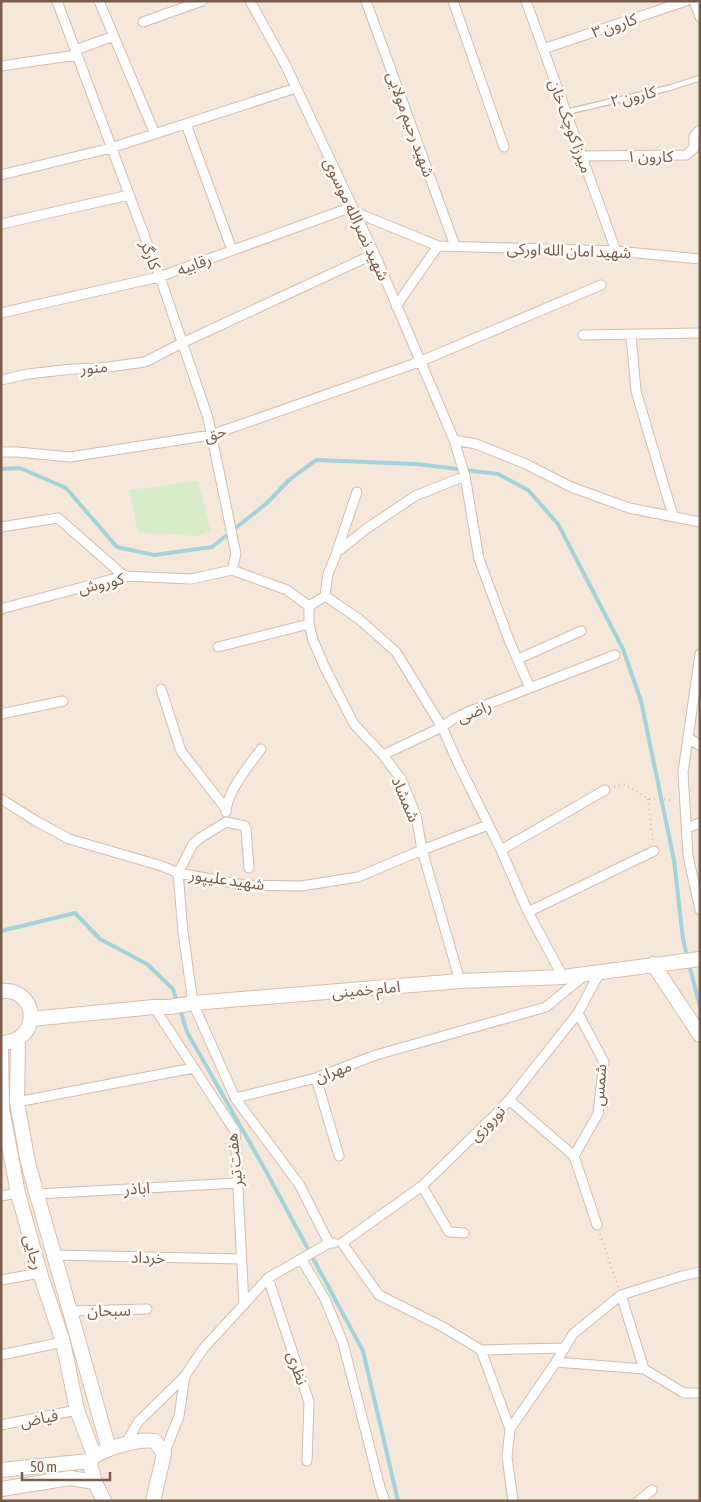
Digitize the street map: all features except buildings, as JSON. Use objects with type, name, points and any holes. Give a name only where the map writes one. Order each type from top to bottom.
[{"type":"main road","name":"امام خمینی","points":[[31,1019],[460,981],[563,977],[698,959]]},
{"type":"main road","points":[[653,964],[700,1035]]},
{"type":"main road","points":[[1,990],[12,991],[20,995],[27,1002],[31,1019],[29,1028],[18,1040],[1,1043]]},
{"type":"main road","name":"رجایی","points":[[18,1040],[17,1102],[28,1163],[109,1448]]},
{"type":"main road","name":"رجایی","points":[[1,1043],[2,1109],[18,1193],[40,1273],[63,1342],[77,1410],[91,1458],[95,1482],[104,1501]]},
{"type":"main road","points":[[1,1470],[91,1458],[109,1448],[147,1440],[155,1441],[164,1454],[153,1501]]},
{"type":"main road","points":[[1,1488],[70,1478],[95,1482]]},
{"type":"street","name":"کارگر","points":[[58,1],[159,277],[208,418],[236,554],[232,570]]},
{"type":"street","points":[[99,1],[155,134]]},
{"type":"street","points":[[143,22],[202,1]]},
{"type":"street","name":"شهید نصرالله موسوی","points":[[250,1],[286,66],[374,254],[454,440],[465,476]]},
{"type":"street","name":"شهید رحیم مولایی","points":[[366,1],[455,246]]},
{"type":"street","points":[[453,1],[504,147]]},
{"type":"street","name":"کارون ۳","points":[[543,49],[686,1]]},
{"type":"street","points":[[694,1],[700,17]]},
{"type":"street","name":"میرزا کوچک خان","points":[[528,2],[543,49],[616,251]]},
{"type":"street","points":[[1,66],[76,53],[114,36]]},
{"type":"street","points":[[1,175],[111,148],[296,88]]},
{"type":"street","points":[[186,124],[232,250]]},
{"type":"street","name":"کارون ۱","points":[[582,156],[686,155],[694,148],[694,136],[700,130]]},
{"type":"street","points":[[1,224],[129,195]]},
{"type":"street","points":[[353,209],[438,246],[396,306]]},
{"type":"street","name":"رقابیه","points":[[1,313],[159,277],[353,209]]},
{"type":"street","name":"شهید امان الله اورکی","points":[[438,246],[616,251],[700,259]]},
{"type":"street","name":"منور","points":[[1,380],[72,368],[100,368],[145,362],[374,254]]},
{"type":"street","name":"حق","points":[[1,452],[70,457],[211,435],[419,362],[601,285]]},
{"type":"street","points":[[583,335],[700,333]]},
{"type":"street","points":[[631,335],[636,391],[672,516]]},
{"type":"street","points":[[454,440],[476,444],[526,464],[571,487],[629,508],[700,522]]},
{"type":"street","points":[[337,552],[366,529],[415,496],[465,476],[479,559],[509,640],[530,688]]},
{"type":"street","points":[[325,596],[328,574],[357,492]]},
{"type":"street","points":[[1,527],[58,518],[124,576]]},
{"type":"street","points":[[232,570],[287,590],[309,606],[325,596]]},
{"type":"street","name":"کوروش","points":[[1,609],[124,576],[191,579],[232,570]]},
{"type":"street","points":[[325,596],[360,618],[396,652],[442,727],[382,755]]},
{"type":"street","name":"شمشاد","points":[[309,606],[309,624],[313,640],[325,668],[354,724],[401,779],[416,815],[422,850],[460,981]]},
{"type":"street","points":[[218,647],[309,624]]},
{"type":"street","points":[[518,659],[581,631]]},
{"type":"street","points":[[700,654],[683,772],[688,856],[700,910]]},
{"type":"street","name":"راضی","points":[[563,977],[528,912],[501,850],[442,727],[468,712],[615,655]]},
{"type":"street","points":[[161,689],[181,751],[226,808]]},
{"type":"street","points":[[1,714],[63,701]]},
{"type":"street","points":[[689,732],[700,726]]},
{"type":"street","points":[[689,732],[700,746]]},
{"type":"street","points":[[226,822],[226,808],[232,792],[261,749]]},
{"type":"street","points":[[501,850],[604,790]]},
{"type":"street","name":"شهید علیپور","points":[[1,799],[68,839],[162,866],[178,873],[244,885],[301,886],[358,877],[488,825]]},
{"type":"street","points":[[249,868],[245,826],[226,822],[193,844],[178,873],[190,1004],[235,1098],[299,1184],[328,1243]]},
{"type":"street","points":[[687,828],[700,823]]},
{"type":"street","points":[[528,912],[654,851]]},
{"type":"street","name":"نوروزی","points":[[342,1244],[422,1186],[508,1100],[578,1013],[600,972]]},
{"type":"street","name":"مهران","points":[[235,1098],[316,1078],[376,1055],[546,1007],[585,974]]},
{"type":"street","name":"هفت تیر","points":[[154,1007],[235,1131],[244,1305]]},
{"type":"street","name":"شمس","points":[[574,1156],[598,1114],[604,1062],[578,1013]]},
{"type":"street","points":[[17,1102],[193,1068]]},
{"type":"street","points":[[316,1078],[339,1156]]},
{"type":"street","points":[[508,1100],[574,1156],[597,1225]]},
{"type":"street","name":"اباذر","points":[[37,1194],[237,1183]]},
{"type":"street","points":[[422,1186],[449,1232],[464,1233]]},
{"type":"street","points":[[1,1196],[18,1193]]},
{"type":"street","points":[[125,1445],[138,1422],[185,1376],[203,1349],[268,1278],[302,1260],[328,1243],[342,1244],[379,1295],[443,1327],[482,1350],[564,1348]]},
{"type":"street","name":"خرداد","points":[[54,1255],[241,1259]]},
{"type":"street","points":[[302,1260],[326,1299],[342,1343],[385,1501]]},
{"type":"street","points":[[510,1429],[573,1334],[621,1295],[700,1272]]},
{"type":"street","points":[[1,1280],[40,1273]]},
{"type":"street","name":"نظری","points":[[268,1278],[309,1402],[307,1461]]},
{"type":"street","points":[[621,1295],[644,1369]]},
{"type":"street","name":"سبحان","points":[[70,1311],[147,1309]]},
{"type":"street","points":[[1,1355],[63,1342]]},
{"type":"street","points":[[482,1350],[510,1429],[507,1457],[513,1501]]},
{"type":"street","points":[[556,1362],[644,1369],[684,1393],[700,1393]]},
{"type":"street","points":[[164,1454],[178,1416],[185,1376]]},
{"type":"street","name":"فیاض","points":[[1,1425],[77,1410]]},
{"type":"street","points":[[639,1501],[652,1490]]},
{"type":"lane","name":"کارون ۲","points":[[566,112],[669,88],[700,78]]},
{"type":"path","points":[[604,790],[625,784],[648,799],[685,801]]},
{"type":"path","points":[[648,799],[654,851]]},
{"type":"path","points":[[597,1225],[621,1295]]},
{"type":"shaded area","points":[[1,1],[700,1],[700,1501],[1,1501]]},
{"type":"green space","points":[[198,481],[211,530],[196,536],[138,532],[129,490]]},
{"type":"waterway","points":[[1,469],[20,468],[66,488],[117,547],[154,555],[212,547],[267,503],[289,480],[316,460],[416,464],[498,474],[528,490],[558,524],[623,649],[641,701],[674,860],[683,939],[687,957]]},
{"type":"waterway","points":[[1,931],[75,913],[100,939],[147,964],[173,989],[177,1002]]},
{"type":"waterway","points":[[689,964],[700,1007]]},
{"type":"waterway","points":[[180,1009],[187,1032],[267,1173],[363,1351],[398,1501]]}]
